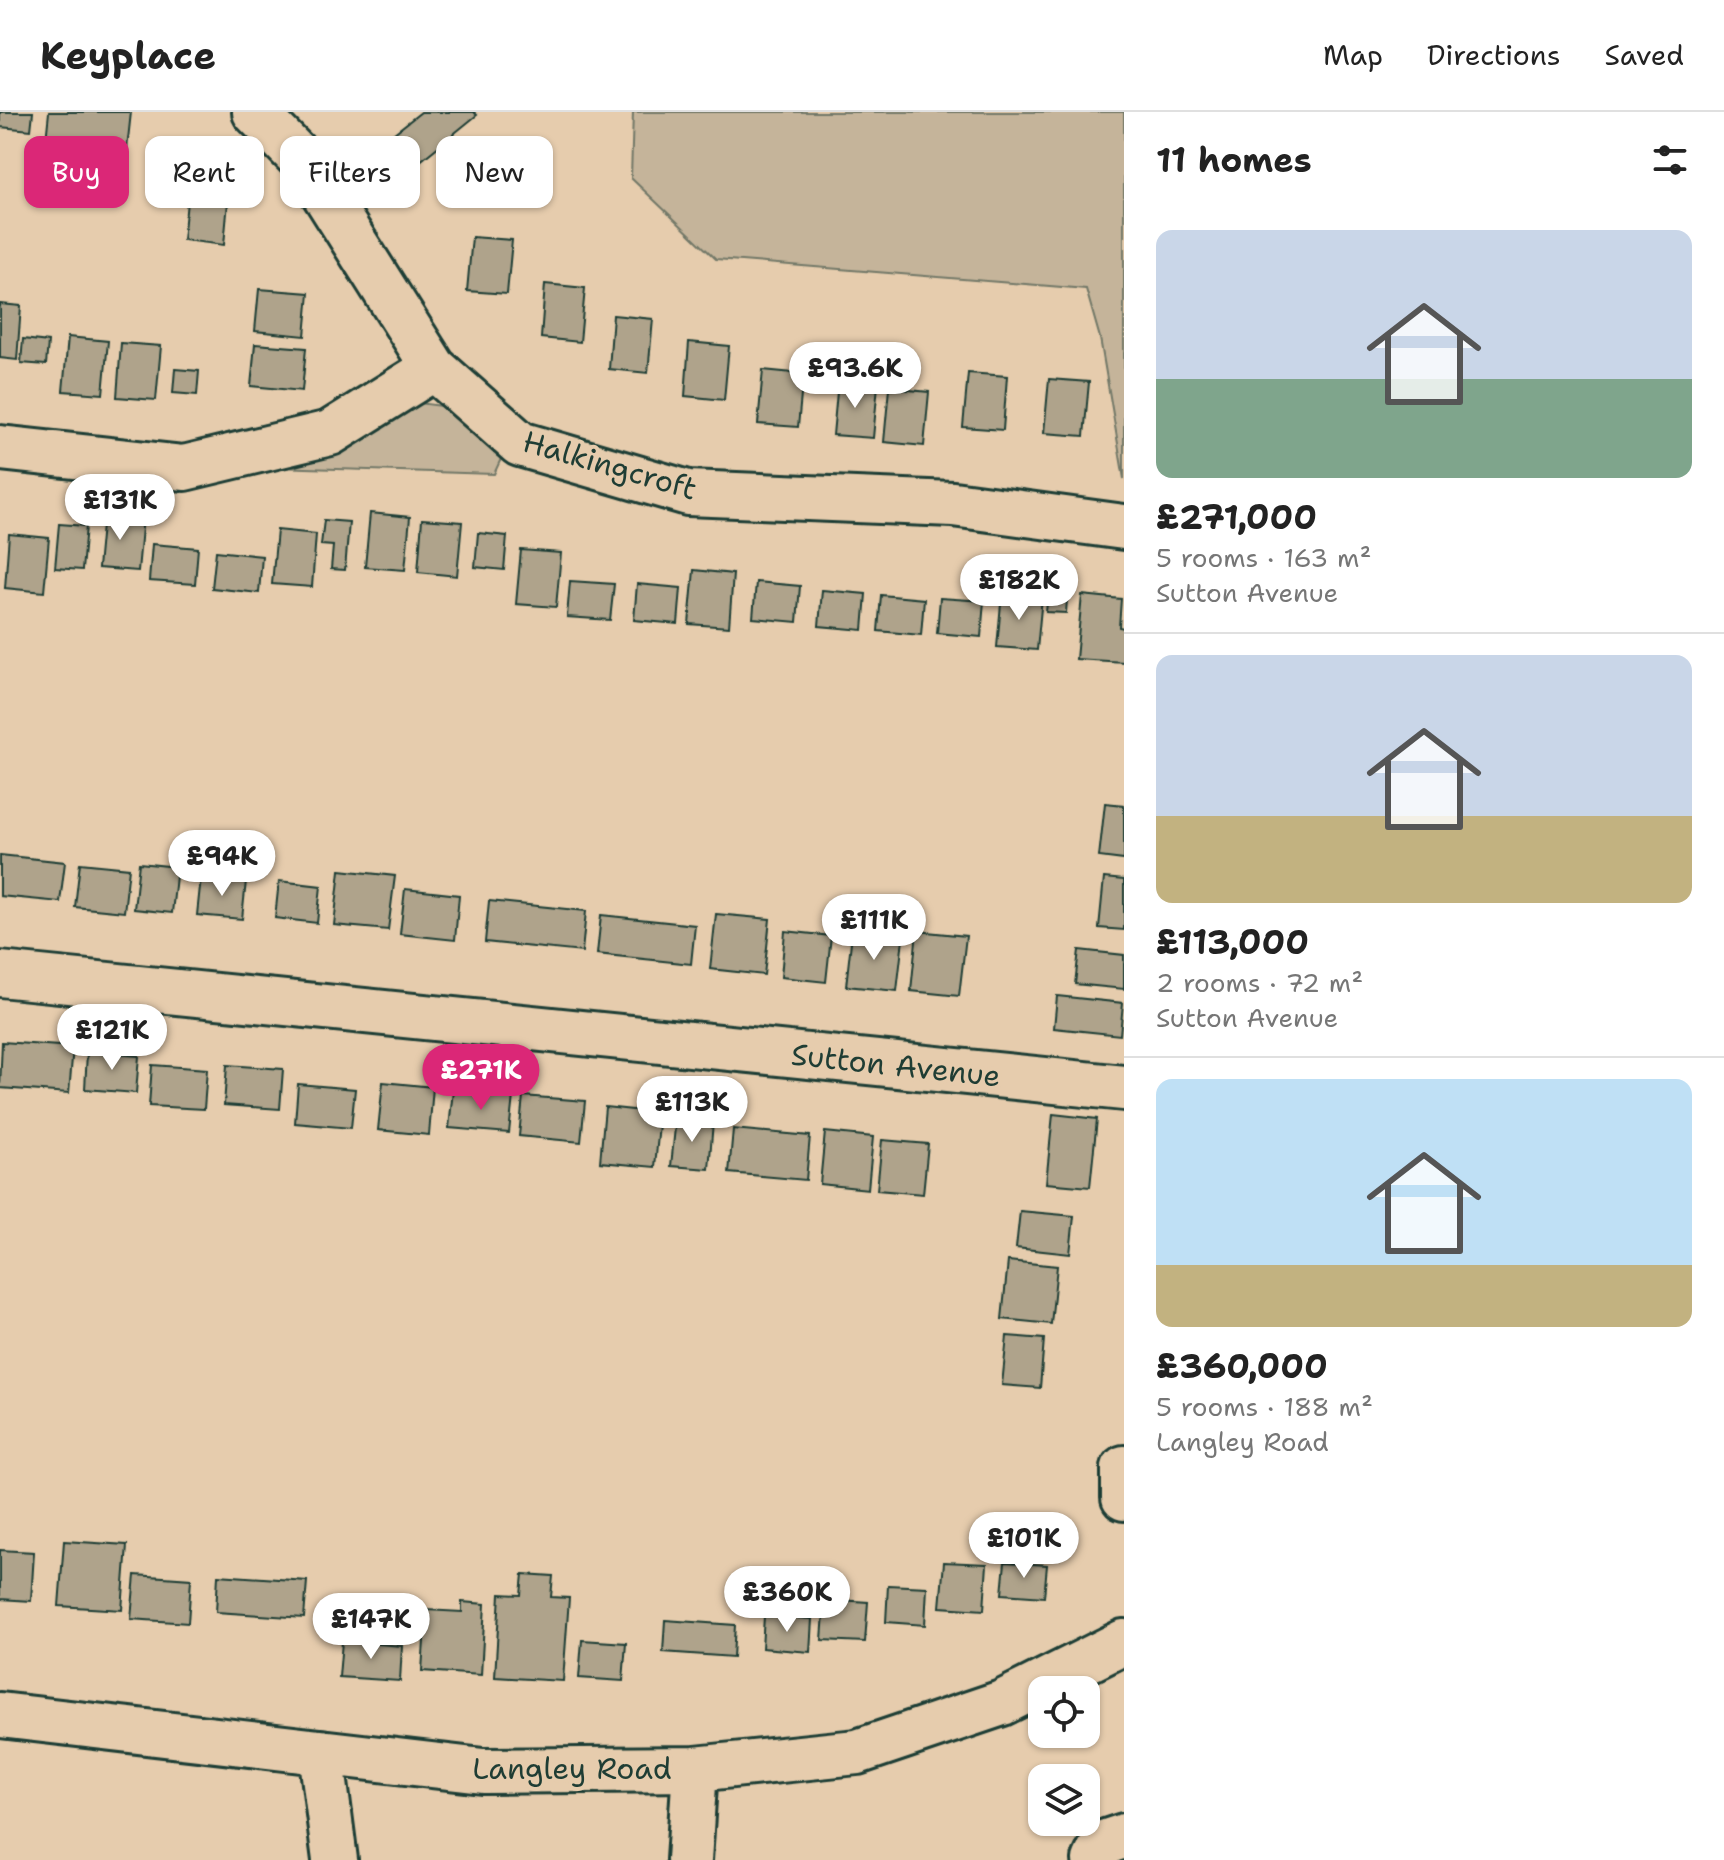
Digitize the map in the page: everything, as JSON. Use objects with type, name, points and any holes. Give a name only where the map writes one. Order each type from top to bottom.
[{"type":"street","name":"Halkingcroft","points":[[275,118],[434,368],[520,444],[688,493],[953,504],[1124,527]]},
{"type":"street","points":[[0,448],[184,468],[330,433],[434,368]]},
{"type":"street","name":"Sutton Avenue","points":[[0,974],[1124,1088]]},
{"type":"street","points":[[1124,1468],[1124,1498]]},
{"type":"street","name":"Langley Road","points":[[0,1715],[483,1771],[695,1769],[857,1752],[1002,1703],[1124,1642]]},
{"type":"street","points":[[321,1752],[335,1860]]},
{"type":"street","points":[[689,1860],[695,1769]]},
{"type":"street","points":[[1095,1860],[1103,1843],[1124,1836]]},
{"type":"shaded area","points":[[633,112],[1124,112],[1124,479],[1100,338],[1086,289],[716,259],[631,178]]},
{"type":"shaded area","points":[[419,403],[449,407],[506,448],[494,474],[274,467]]},
{"type":"building","points":[[0,112],[33,112],[31,130],[0,127]]},
{"type":"building","points":[[49,112],[131,112],[128,136],[47,136]]},
{"type":"building","points":[[421,112],[474,112],[477,115],[451,136],[436,136],[436,148],[420,161],[420,136],[390,136]]},
{"type":"building","points":[[186,208],[227,208],[224,245],[183,240]]},
{"type":"building","points":[[472,237],[512,240],[507,294],[467,291]]},
{"type":"building","points":[[545,284],[585,288],[580,342],[541,338]]},
{"type":"building","points":[[259,289],[309,293],[305,336],[255,331]]},
{"type":"building","points":[[0,304],[21,306],[17,360],[0,358]]},
{"type":"building","points":[[613,315],[653,319],[648,373],[609,369]]},
{"type":"building","points":[[68,337],[108,341],[103,394],[63,391]]},
{"type":"building","points":[[23,339],[48,342],[46,365],[21,363]]},
{"type":"building","points":[[689,342],[729,346],[724,400],[685,396]]},
{"type":"building","points":[[121,343],[161,346],[156,400],[117,397]]},
{"type":"building","points":[[255,344],[306,348],[302,391],[251,386]]},
{"type":"building","points":[[175,369],[199,371],[197,395],[173,393]]},
{"type":"building","points":[[763,370],[803,374],[798,427],[758,424]]},
{"type":"building","points":[[968,373],[1007,376],[1003,430],[963,427]]},
{"type":"building","points":[[1049,379],[1089,382],[1084,436],[1044,433]]},
{"type":"building","points":[[838,381],[878,385],[873,438],[833,435]]},
{"type":"building","points":[[889,388],[929,392],[924,446],[884,442]]},
{"type":"building","points":[[370,513],[410,517],[405,570],[365,567]]},
{"type":"building","points":[[103,514],[143,517],[138,571],[98,568]]},
{"type":"building","points":[[422,519],[462,522],[457,576],[418,572]]},
{"type":"building","points":[[324,520],[349,522],[345,570],[331,569],[333,546],[321,545]]},
{"type":"building","points":[[59,524],[86,526],[82,570],[55,568]]},
{"type":"building","points":[[277,530],[316,534],[312,587],[272,584]]},
{"type":"building","points":[[478,533],[507,536],[504,570],[475,567]]},
{"type":"building","points":[[9,534],[49,538],[44,592],[5,588]]},
{"type":"building","points":[[152,544],[198,548],[195,584],[149,581]]},
{"type":"building","points":[[521,550],[561,553],[556,607],[516,604]]},
{"type":"building","points":[[216,551],[262,556],[259,593],[212,588]]},
{"type":"building","points":[[694,570],[733,574],[729,627],[689,624]]},
{"type":"building","points":[[570,581],[614,584],[610,620],[567,617]]},
{"type":"building","points":[[756,582],[800,586],[797,622],[753,618]]},
{"type":"building","points":[[637,584],[681,588],[678,624],[634,620]]},
{"type":"building","points":[[1049,584],[1068,586],[1066,613],[1046,612]]},
{"type":"building","points":[[822,590],[866,594],[863,630],[819,626]]},
{"type":"building","points":[[1002,593],[1042,597],[1037,650],[997,647]]},
{"type":"building","points":[[881,595],[924,599],[921,635],[878,631]]},
{"type":"building","points":[[1082,595],[1121,599],[1119,627],[1124,628],[1124,662],[1076,659]]},
{"type":"building","points":[[940,598],[984,601],[981,637],[937,633]]},
{"type":"building","points":[[1105,803],[1124,805],[1124,860],[1099,857]]},
{"type":"building","points":[[0,855],[65,862],[60,902],[0,896]]},
{"type":"building","points":[[80,863],[129,868],[124,912],[75,907]]},
{"type":"building","points":[[139,863],[177,867],[172,913],[134,909]]},
{"type":"building","points":[[340,870],[395,876],[388,930],[334,925]]},
{"type":"building","points":[[201,877],[246,881],[242,919],[197,915]]},
{"type":"building","points":[[1104,878],[1124,880],[1124,930],[1099,928]]},
{"type":"building","points":[[279,881],[321,886],[317,923],[275,918]]},
{"type":"building","points":[[405,889],[459,895],[455,940],[400,934]]},
{"type":"building","points":[[489,901],[586,911],[582,952],[485,942]]},
{"type":"building","points":[[716,914],[770,919],[764,975],[710,969]]},
{"type":"building","points":[[601,915],[695,925],[691,964],[597,954]]},
{"type":"building","points":[[785,931],[831,936],[826,982],[781,977]]},
{"type":"building","points":[[917,931],[966,936],[959,996],[911,991]]},
{"type":"building","points":[[852,933],[903,939],[897,991],[846,986]]},
{"type":"building","points":[[1079,950],[1124,955],[1124,989],[1075,984]]},
{"type":"building","points":[[1057,996],[1123,1003],[1120,1035],[1054,1028]]},
{"type":"building","points":[[2,1042],[73,1047],[69,1093],[0,1088]]},
{"type":"building","points":[[87,1052],[139,1056],[136,1093],[85,1089]]},
{"type":"building","points":[[152,1065],[207,1069],[204,1109],[149,1106]]},
{"type":"building","points":[[227,1065],[283,1069],[280,1109],[224,1105]]},
{"type":"building","points":[[383,1082],[433,1087],[429,1135],[378,1130]]},
{"type":"building","points":[[298,1084],[355,1089],[351,1128],[295,1123]]},
{"type":"building","points":[[453,1090],[513,1096],[509,1133],[449,1128]]},
{"type":"building","points":[[523,1096],[585,1101],[581,1142],[519,1136]]},
{"type":"building","points":[[605,1107],[660,1113],[655,1167],[600,1162]]},
{"type":"building","points":[[1053,1114],[1097,1119],[1090,1187],[1046,1183]]},
{"type":"building","points":[[676,1118],[713,1122],[709,1169],[671,1166]]},
{"type":"building","points":[[733,1129],[810,1136],[806,1180],[729,1173]]},
{"type":"building","points":[[825,1132],[873,1137],[868,1189],[820,1184]]},
{"type":"building","points":[[882,1140],[928,1144],[923,1194],[877,1190]]},
{"type":"building","points":[[1020,1211],[1074,1216],[1070,1254],[1016,1248]]},
{"type":"building","points":[[1008,1261],[1057,1266],[1051,1324],[1002,1319]]},
{"type":"building","points":[[1007,1336],[1044,1339],[1040,1388],[1002,1385]]},
{"type":"building","points":[[64,1541],[127,1545],[122,1610],[59,1606]]},
{"type":"building","points":[[0,1550],[34,1552],[31,1601],[0,1599]]},
{"type":"building","points":[[944,1562],[987,1564],[984,1610],[940,1607]]},
{"type":"building","points":[[1005,1562],[1047,1565],[1044,1597],[1002,1594]]},
{"type":"building","points":[[523,1574],[553,1576],[551,1597],[569,1598],[563,1681],[495,1677],[500,1594],[521,1595]]},
{"type":"building","points":[[135,1575],[191,1579],[188,1623],[131,1619]]},
{"type":"building","points":[[218,1575],[307,1581],[304,1618],[216,1612]]},
{"type":"building","points":[[888,1585],[927,1587],[925,1625],[886,1622]]},
{"type":"building","points":[[825,1599],[868,1602],[865,1642],[822,1640]]},
{"type":"building","points":[[462,1602],[485,1604],[481,1675],[422,1671],[426,1610],[462,1612]]},
{"type":"building","points":[[764,1616],[812,1619],[810,1652],[762,1648]]},
{"type":"building","points":[[665,1620],[735,1625],[733,1657],[663,1652]]},
{"type":"building","points":[[582,1640],[626,1643],[623,1681],[579,1678]]},
{"type":"building","points":[[342,1641],[402,1646],[400,1681],[339,1677]]}]
